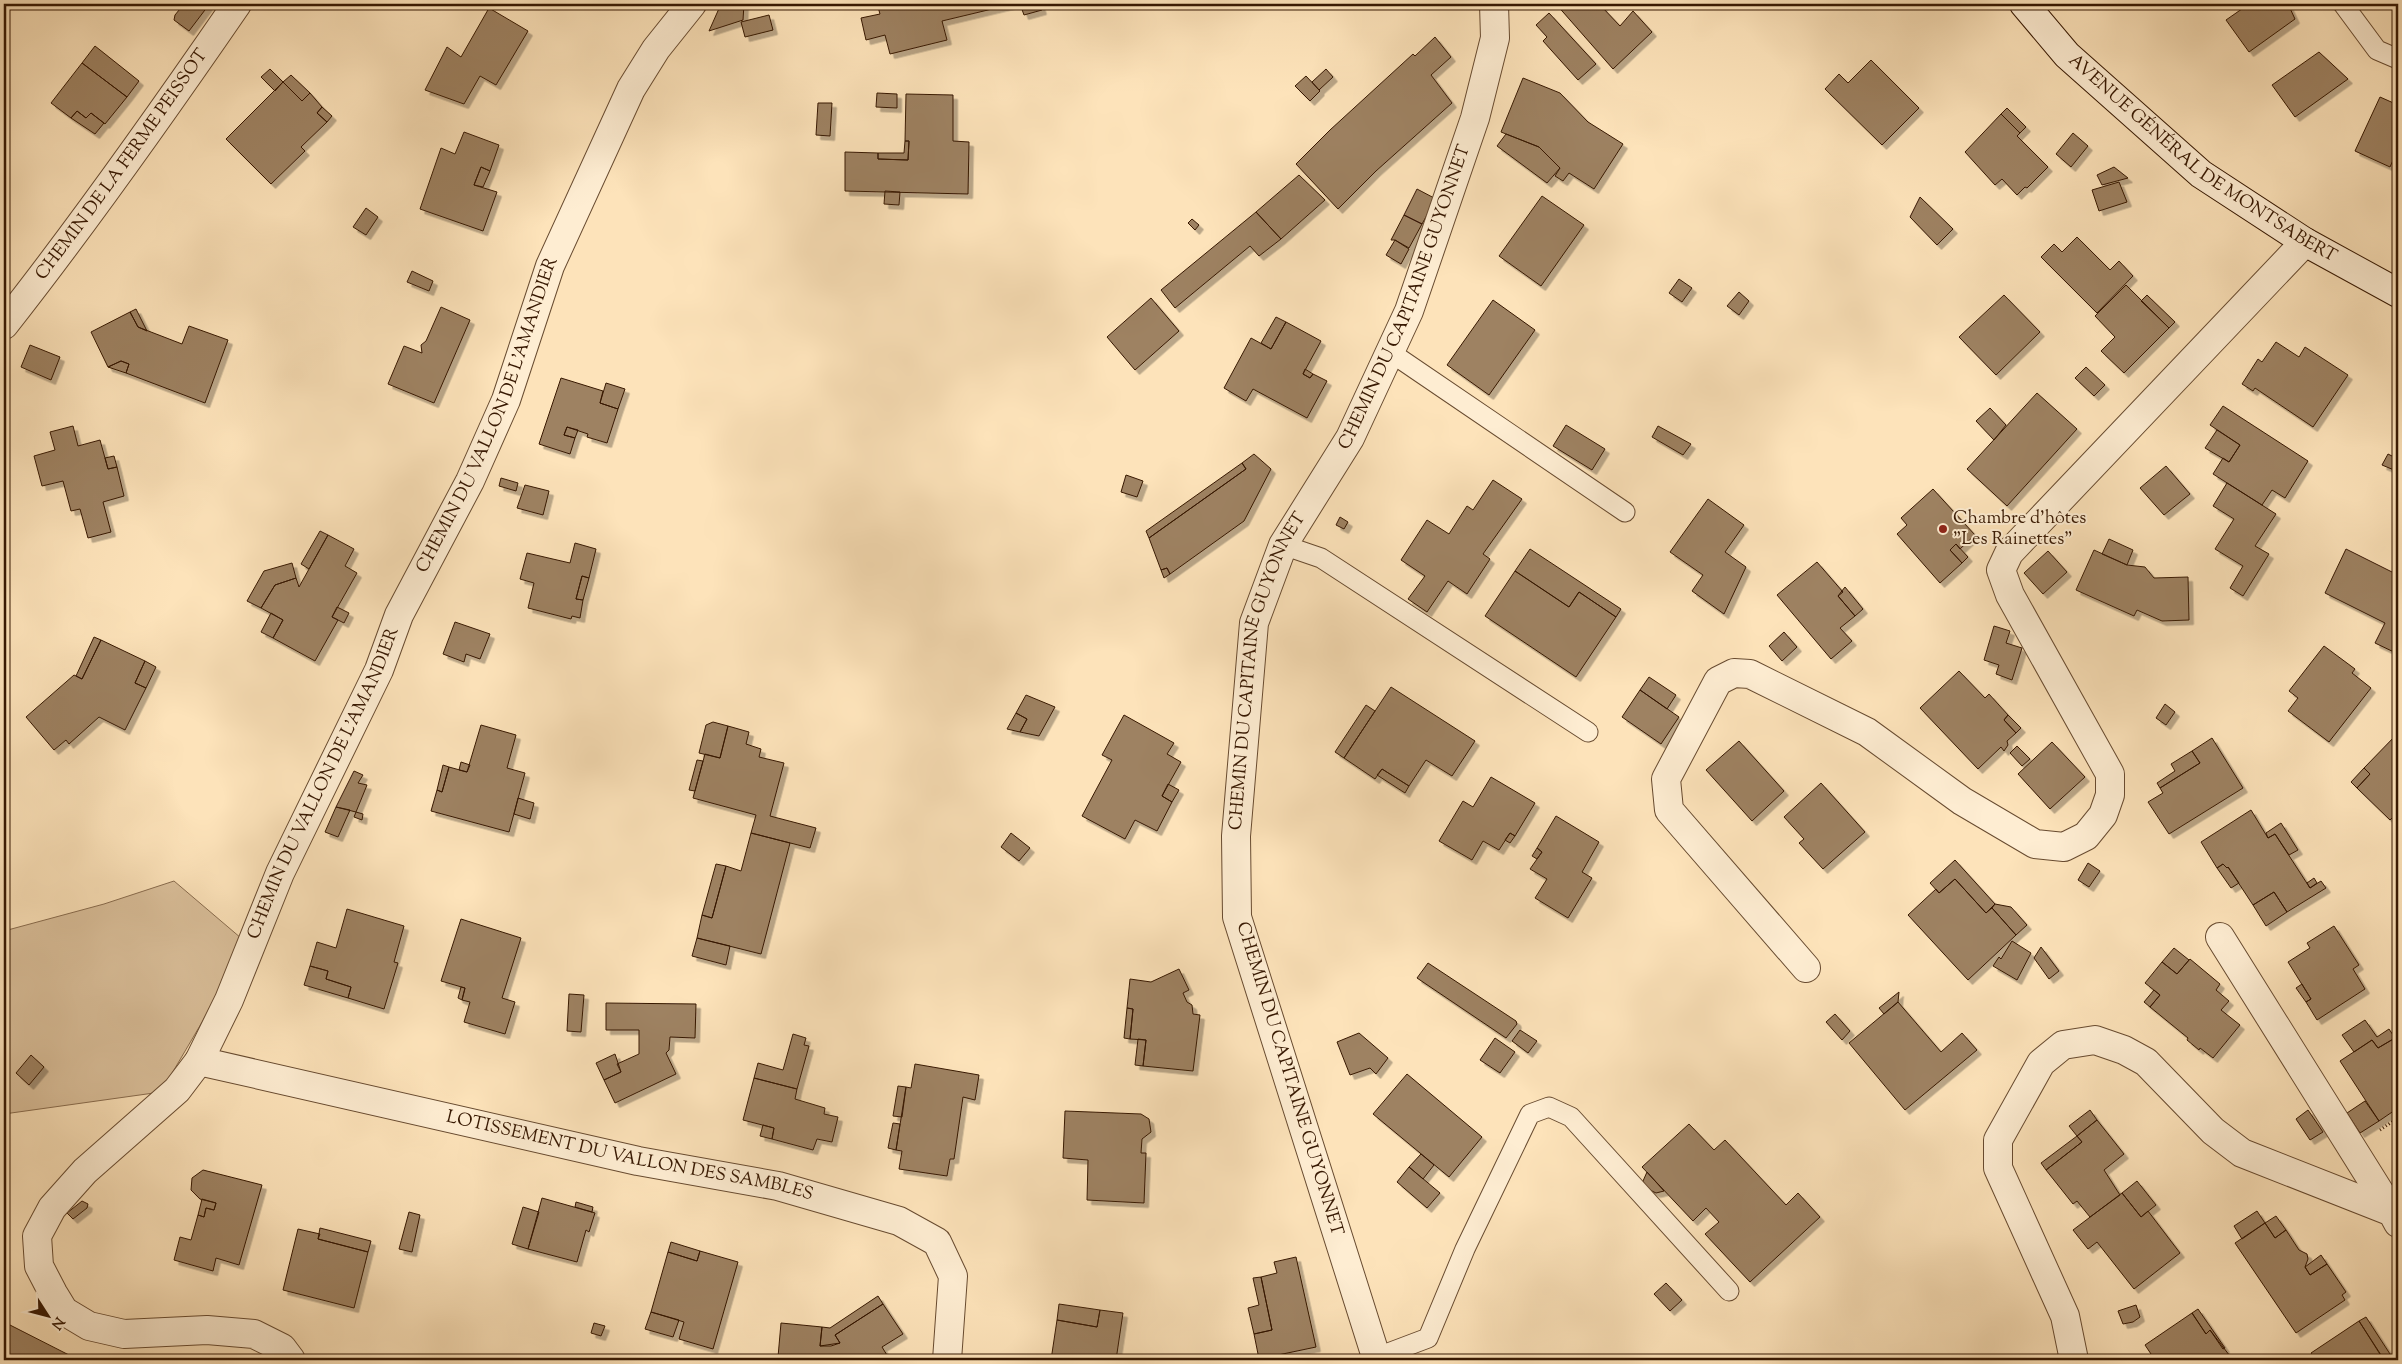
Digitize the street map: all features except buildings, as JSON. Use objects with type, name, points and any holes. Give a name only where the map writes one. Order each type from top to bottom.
[{"type":"street","name":"CHEMIN DE LA FERME PEISSOT","points":[[4,325],[50,267],[146,136],[237,4]]},
{"type":"street","name":"CHEMIN DU VALLON DE L'AMANDIER","points":[[291,1360],[282,1348],[254,1334],[207,1330],[124,1334],[89,1326],[64,1311],[39,1266],[37,1236],[52,1208],[85,1171],[177,1090],[198,1061],[229,1000],[280,873],[379,670],[399,615],[470,482],[506,400],[550,266],[631,89],[656,49],[692,4]]},
{"type":"street","name":"CHEMIN DU CAPITAINE GUYONNET","points":[[1377,1360],[1237,917],[1236,836],[1254,623],[1283,545],[1350,438],[1409,311],[1475,118],[1495,38],[1494,4]]},
{"type":"street","name":"AVENUE GÉNÉRAL DE MONTSABERT","points":[[2024,4],[2067,55],[2201,174],[2305,242],[2398,293]]},
{"type":"street","points":[[1806,968],[1669,810],[1666,779],[1718,681],[1734,673],[1750,674],[1866,732],[1962,801],[2035,844],[2064,847],[2086,836],[2103,815],[2110,795],[2110,774],[2010,595],[2001,570],[2009,553],[2305,242]]},
{"type":"street","points":[[2220,937],[2395,1218]]},
{"type":"street","points":[[2074,1360],[2065,1316],[1998,1168],[1998,1140],[2041,1063],[2063,1045],[2095,1040],[2124,1050],[2146,1062],[2213,1131],[2242,1153],[2395,1218]]},
{"type":"street","name":"LOTISSEMENT DU VALLON DES SAMBLES","points":[[198,1061],[638,1161],[778,1186],[899,1221],[937,1242],[952,1276],[947,1360]]},
{"type":"lane","points":[[2343,4],[2377,50],[2398,59]]},
{"type":"lane","points":[[1390,352],[1625,512]]},
{"type":"lane","points":[[1283,545],[1321,558],[1588,732]]},
{"type":"lane","points":[[1377,1360],[1383,1355],[1428,1338],[1465,1249],[1530,1114],[1549,1107],[1571,1117],[1729,1291]]},
{"type":"shaded area","points":[[174,881],[248,944],[161,1092],[4,1114],[4,931],[104,904]]},
{"type":"place","name":"Chambre d'hôtes \"Les Rainettes\"","points":[[1943,529]]}]
